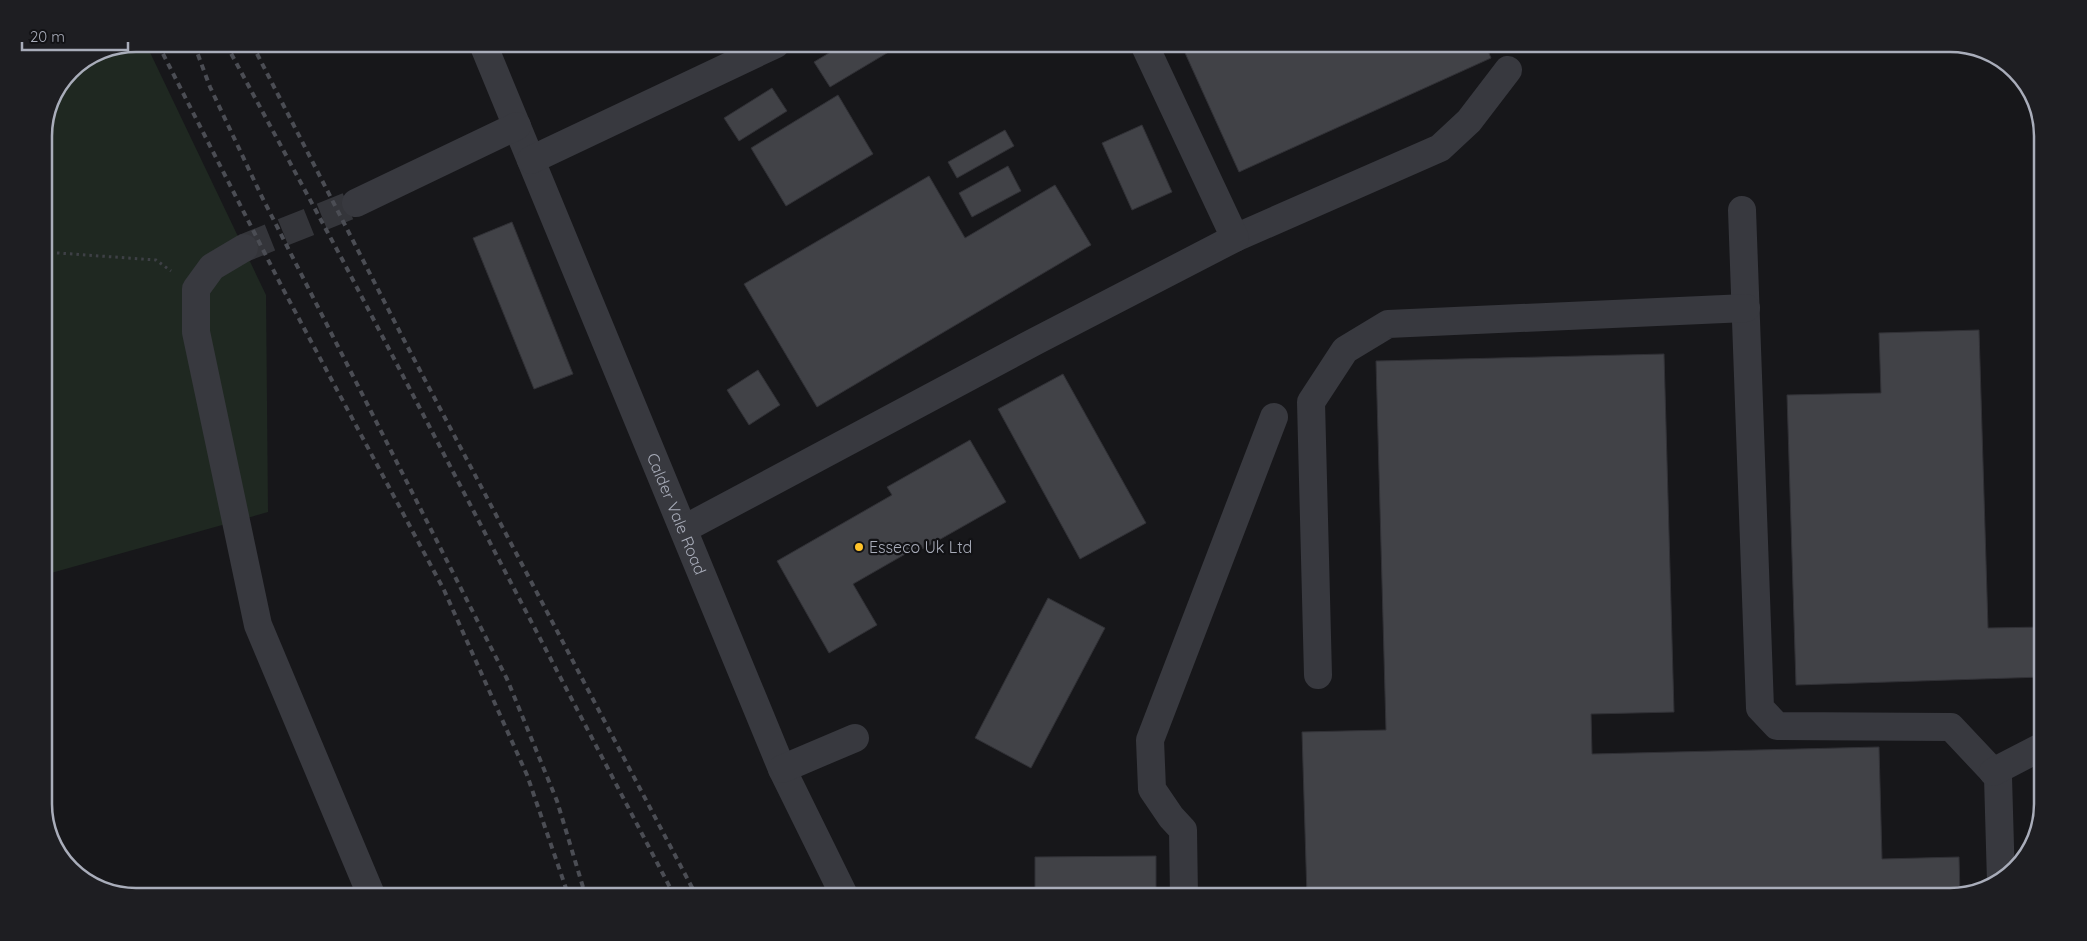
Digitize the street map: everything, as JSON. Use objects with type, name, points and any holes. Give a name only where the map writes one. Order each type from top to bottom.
[{"type":"street","name":"Calder Vale Road","points":[[486,52],[782,769],[841,888]]},
{"type":"street","points":[[531,160],[759,52]]},
{"type":"street","points":[[1148,52],[1235,238]]},
{"type":"street","points":[[684,530],[1036,341],[1235,238],[1440,148],[1469,121],[1508,70]]},
{"type":"street","points":[[356,204],[517,126]]},
{"type":"street","points":[[1742,210],[1760,708],[1777,726],[1951,727],[1998,778],[2001,872]]},
{"type":"street","points":[[244,248],[212,267],[196,289],[196,332],[258,625],[368,888]]},
{"type":"street","points":[[1318,675],[1311,402],[1346,350],[1388,324],[1746,308]]},
{"type":"street","points":[[1184,888],[1183,830],[1170,817],[1152,789],[1150,740],[1274,417]]},
{"type":"street","points":[[782,769],[855,738]]},
{"type":"street","points":[[1993,772],[2034,751]]},
{"type":"path","points":[[53,253],[156,260],[196,289]]},
{"type":"shaded area","points":[[150,52],[266,295],[268,512],[53,572],[53,131],[55,114],[61,99],[70,85],[81,73],[104,59],[120,54]]},
{"type":"building","points":[[831,52],[889,52],[830,87],[814,62]]},
{"type":"building","points":[[1185,52],[1488,52],[1491,58],[1239,172]]},
{"type":"building","points":[[772,88],[787,111],[739,141],[724,118]]},
{"type":"building","points":[[838,95],[873,154],[786,206],[751,148]]},
{"type":"building","points":[[1142,125],[1172,192],[1132,210],[1102,143]]},
{"type":"building","points":[[1005,130],[1014,146],[957,178],[948,162]]},
{"type":"building","points":[[1008,166],[1021,191],[972,217],[959,193]]},
{"type":"building","points":[[929,176],[965,238],[1055,185],[1091,245],[817,407],[744,284]]},
{"type":"building","points":[[512,222],[573,374],[534,389],[473,238]]},
{"type":"building","points":[[1979,330],[1988,628],[2034,627],[2034,677],[1796,685],[1787,395],[1881,393],[1879,333]]},
{"type":"building","points":[[1664,354],[1674,712],[1591,714],[1592,754],[1879,747],[1882,859],[1959,857],[1960,888],[1307,888],[1302,732],[1386,730],[1376,361]]},
{"type":"building","points":[[758,370],[780,405],[749,425],[727,390]]},
{"type":"building","points":[[1063,374],[1146,523],[1080,559],[998,409]]},
{"type":"building","name":"Esseco Uk Ltd","points":[[970,440],[1006,502],[923,549],[921,545],[853,584],[877,625],[829,653],[777,561],[892,495],[887,487]]},
{"type":"building","points":[[1048,598],[1105,628],[1031,768],[975,738]]},
{"type":"building","points":[[1156,856],[1156,888],[1035,888],[1035,857]]},
{"type":"tunnel","points":[[244,248],[356,203]]},
{"type":"railway","points":[[162,52],[282,287],[444,590],[527,775],[566,888]]},
{"type":"railway","points":[[197,52],[210,87],[261,195],[507,679],[557,801],[583,888]]},
{"type":"railway","points":[[230,52],[342,259],[670,888]]},
{"type":"railway","points":[[256,52],[404,340],[692,888]]},
{"type":"place","name":"Esseco Uk Ltd","points":[[859,547]]}]
